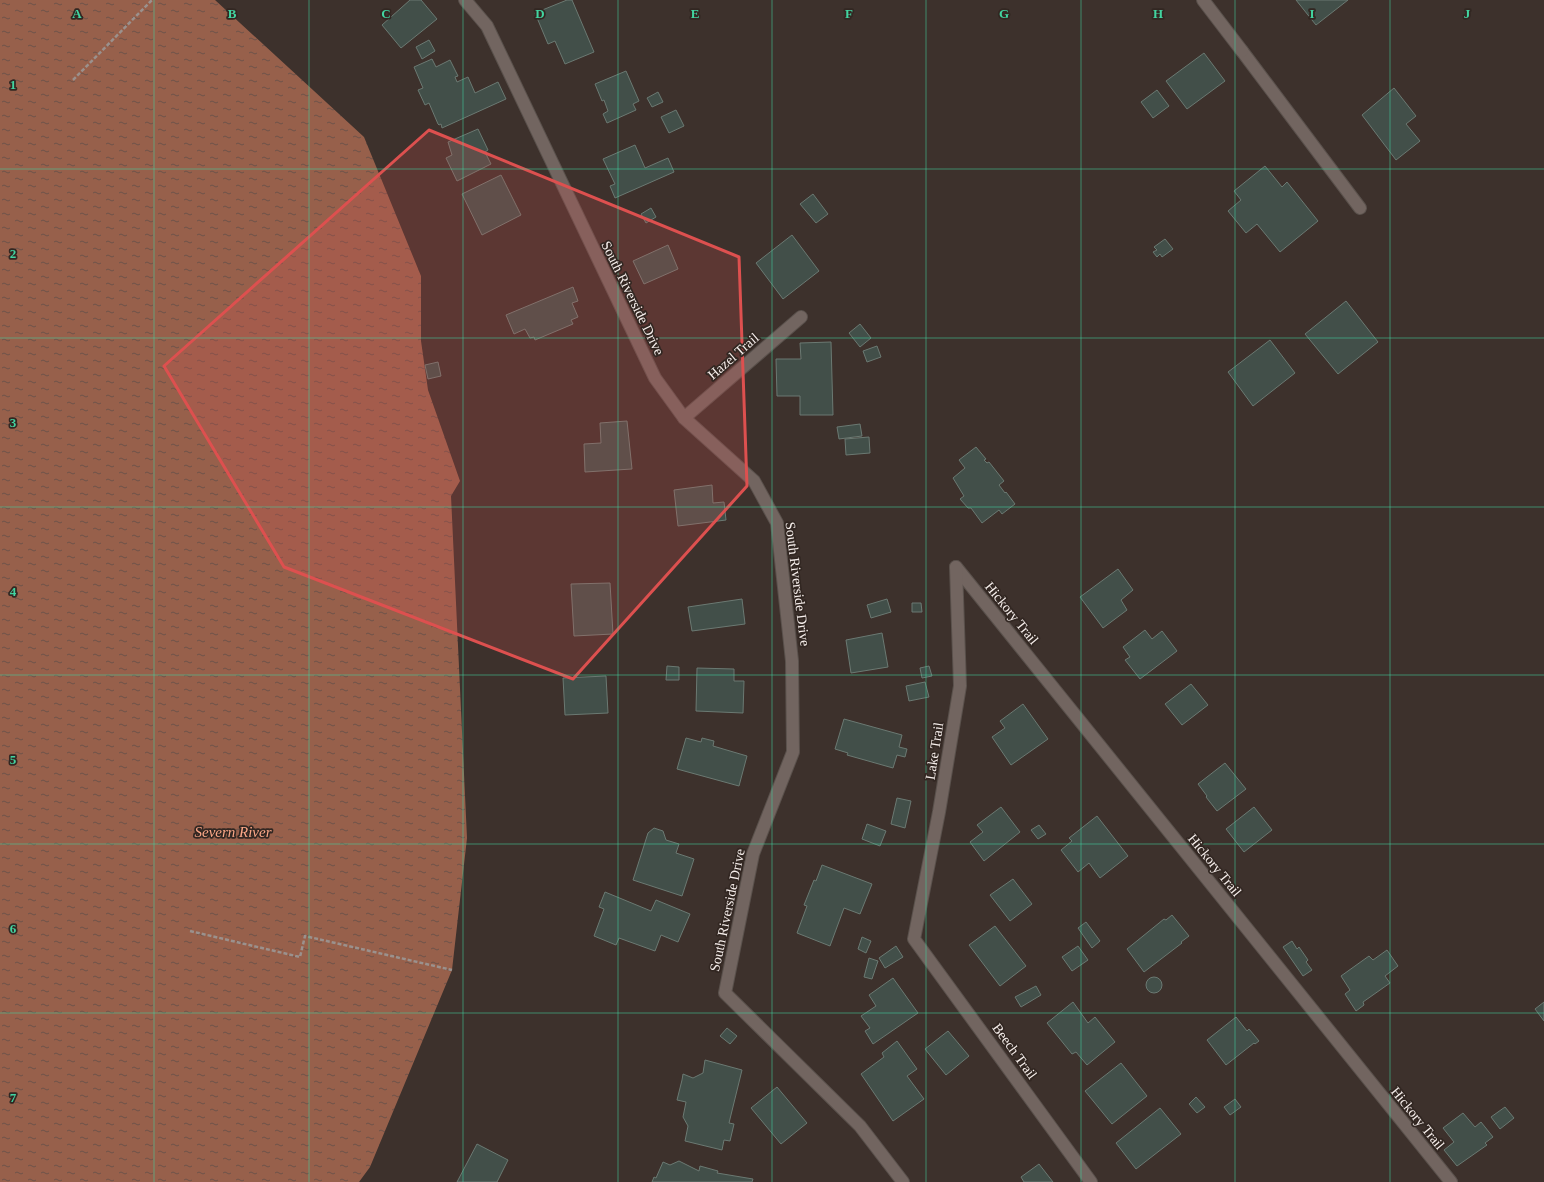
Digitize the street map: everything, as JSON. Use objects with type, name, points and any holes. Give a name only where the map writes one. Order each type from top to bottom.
[{"type":"street","name":"South Riverside Drive","points":[[465,0],[487,26],[655,378],[684,418],[754,481],[777,523],[792,661],[793,752],[754,854],[725,993],[860,1126],[903,1182]]},
{"type":"street","points":[[1206,1],[1360,208]]},
{"type":"street","name":"Hazel Trail","points":[[684,418],[801,317]]},
{"type":"street","name":"Lake Trail","points":[[914,938],[939,812],[960,686],[956,567]]},
{"type":"street","name":"Hickory Trail","points":[[956,567],[1451,1182]]},
{"type":"street","name":"Beech Trail","points":[[914,938],[1091,1182]]},
{"type":"path","points":[[72,80],[152,0]]},
{"type":"path","points":[[190,931],[300,957],[305,936],[452,970]]},
{"type":"highlighted area","points":[[429,130],[739,257],[747,486],[573,679],[284,567],[164,366]]},
{"type":"water","name":"Severn River","points":[[0,0],[215,0],[364,137],[421,276],[421,341],[428,390],[460,481],[451,496],[467,838],[452,970],[370,1167],[359,1182],[0,1182]]},
{"type":"building","points":[[410,0],[421,0],[437,19],[401,48],[382,25]]},
{"type":"building","points":[[567,0],[572,0],[594,52],[565,64],[555,41],[548,44],[535,13]]},
{"type":"building","points":[[1296,0],[1348,0],[1316,25]]},
{"type":"building","points":[[429,40],[435,51],[422,59],[416,47]]},
{"type":"building","points":[[1204,53],[1225,81],[1187,109],[1166,81]]},
{"type":"building","points":[[432,59],[436,67],[450,60],[458,76],[455,77],[457,82],[468,77],[475,93],[498,82],[506,99],[442,128],[441,124],[438,124],[429,103],[425,105],[418,90],[423,88],[414,67]]},
{"type":"building","points":[[626,71],[639,101],[633,104],[636,110],[607,123],[603,114],[608,111],[595,84]]},
{"type":"building","points":[[1394,88],[1416,116],[1406,124],[1420,141],[1396,160],[1362,115]]},
{"type":"building","points":[[1157,90],[1169,106],[1153,118],[1141,102]]},
{"type":"building","points":[[658,92],[663,102],[652,107],[647,98]]},
{"type":"building","points":[[676,110],[684,126],[669,133],[661,117]]},
{"type":"building","points":[[478,129],[488,150],[485,152],[491,164],[457,181],[446,158],[452,155],[448,142]]},
{"type":"building","points":[[635,145],[645,168],[668,158],[674,172],[615,198],[610,186],[615,184],[603,159]]},
{"type":"building","points":[[1265,166],[1282,187],[1287,182],[1318,221],[1280,252],[1257,224],[1246,233],[1228,211],[1241,200],[1234,191]]},
{"type":"building","points":[[501,175],[521,215],[482,235],[462,194]]},
{"type":"building","points":[[813,194],[828,214],[816,223],[800,204]]},
{"type":"building","points":[[651,208],[656,217],[646,223],[641,214]]},
{"type":"building","points":[[792,235],[819,271],[783,299],[756,263]]},
{"type":"building","points":[[1165,239],[1173,249],[1162,257],[1160,254],[1157,257],[1153,252],[1157,250],[1154,247]]},
{"type":"building","points":[[668,245],[678,269],[644,284],[633,261]]},
{"type":"building","points":[[573,287],[578,301],[572,303],[578,317],[571,320],[573,324],[535,340],[534,337],[530,338],[525,329],[514,334],[506,315]]},
{"type":"building","points":[[1346,301],[1378,342],[1338,374],[1305,334]]},
{"type":"building","points":[[860,324],[871,338],[860,347],[849,333]]},
{"type":"building","points":[[1270,340],[1295,373],[1253,406],[1228,372]]},
{"type":"building","points":[[831,342],[833,415],[800,415],[800,396],[777,396],[776,359],[801,359],[800,343]]},
{"type":"building","points":[[877,346],[881,357],[867,362],[863,351]]},
{"type":"building","points":[[438,362],[441,376],[428,379],[425,365]]},
{"type":"building","points":[[627,421],[632,469],[585,472],[584,444],[601,443],[600,423]]},
{"type":"building","points":[[860,424],[862,436],[839,439],[837,427]]},
{"type":"building","points":[[869,437],[870,453],[846,455],[845,439]]},
{"type":"building","points":[[976,447],[986,459],[984,460],[987,463],[989,462],[1004,481],[999,485],[1015,504],[1002,514],[999,510],[982,523],[971,508],[968,508],[960,499],[964,496],[953,478],[965,468],[959,460]]},
{"type":"building","points":[[712,485],[713,503],[724,502],[726,520],[678,526],[674,490]]},
{"type":"building","points":[[1118,569],[1133,590],[1121,600],[1127,610],[1103,628],[1080,597]]},
{"type":"building","points":[[610,583],[613,634],[574,636],[571,584]]},
{"type":"building","points":[[742,599],[745,624],[692,631],[688,607]]},
{"type":"building","points":[[887,599],[891,612],[871,618],[867,605]]},
{"type":"building","points":[[912,603],[921,603],[922,612],[912,612]]},
{"type":"building","points":[[1145,630],[1152,639],[1162,631],[1177,651],[1140,679],[1125,660],[1130,657],[1123,647]]},
{"type":"building","points":[[882,633],[888,667],[851,673],[846,640]]},
{"type":"building","points":[[667,666],[679,667],[679,680],[666,680]]},
{"type":"building","points":[[929,666],[932,676],[922,678],[920,668]]},
{"type":"building","points":[[697,668],[734,669],[734,681],[744,681],[743,713],[696,711]]},
{"type":"building","points":[[606,676],[608,713],[565,715],[563,678]]},
{"type":"building","points":[[925,682],[929,697],[909,701],[906,686]]},
{"type":"building","points":[[1191,684],[1208,705],[1182,725],[1165,704]]},
{"type":"building","points":[[1023,704],[1048,739],[1011,765],[992,737],[1005,728],[1000,721]]},
{"type":"building","points":[[844,719],[902,735],[899,747],[907,749],[905,757],[897,755],[893,768],[847,755],[848,753],[835,749]]},
{"type":"building","points":[[686,738],[701,742],[702,738],[714,741],[713,746],[747,756],[739,786],[677,769]]},
{"type":"building","points":[[1225,763],[1246,789],[1217,811],[1198,784]]},
{"type":"building","points":[[897,798],[911,801],[905,828],[891,824]]},
{"type":"building","points":[[1001,807],[1020,832],[984,861],[970,842],[983,832],[977,825]]},
{"type":"building","points":[[1254,807],[1272,830],[1244,852],[1226,829]]},
{"type":"building","points":[[1097,816],[1128,856],[1100,878],[1089,863],[1078,872],[1061,850],[1072,841],[1069,838]]},
{"type":"building","points":[[867,824],[886,831],[880,846],[862,839]]},
{"type":"building","points":[[1039,825],[1046,834],[1038,839],[1031,830]]},
{"type":"building","points":[[654,828],[663,831],[666,840],[679,844],[676,853],[694,859],[682,896],[633,880],[648,833]]},
{"type":"building","points":[[822,865],[872,884],[860,914],[844,908],[830,946],[797,933],[807,906],[804,905]]},
{"type":"building","points":[[1013,879],[1032,904],[1010,921],[990,895]]},
{"type":"building","points":[[605,892],[651,911],[656,900],[690,914],[678,942],[661,935],[655,951],[619,938],[616,945],[594,936],[604,909],[599,907]]},
{"type":"building","points":[[1172,915],[1189,936],[1144,972],[1127,949],[1164,919],[1166,920]]},
{"type":"building","points":[[1086,922],[1100,941],[1092,948],[1078,928]]},
{"type":"building","points":[[995,926],[1026,966],[1000,986],[969,945]]},
{"type":"building","points":[[862,937],[871,941],[866,953],[858,949]]},
{"type":"building","points":[[1292,941],[1297,949],[1299,947],[1308,960],[1306,962],[1312,970],[1303,976],[1283,947]]},
{"type":"building","points":[[896,946],[903,957],[885,968],[879,958]]},
{"type":"building","points":[[1078,946],[1088,960],[1072,971],[1062,957]]},
{"type":"building","points":[[1387,950],[1398,966],[1385,976],[1390,983],[1363,1002],[1364,1005],[1356,1011],[1345,994],[1350,990],[1341,976],[1369,956],[1373,960]]},
{"type":"building","points":[[869,958],[878,961],[872,979],[864,977]]},
{"type":"building","points":[[1154,977],[1161,982],[1162,985],[1157,992],[1154,993],[1147,988],[1146,985],[1151,978]]},
{"type":"building","points":[[893,978],[918,1013],[873,1044],[865,1031],[870,1028],[861,1016],[876,1006],[869,995]]},
{"type":"building","points":[[1036,986],[1041,995],[1021,1007],[1015,997]]},
{"type":"building","points":[[1073,1002],[1088,1023],[1095,1017],[1115,1042],[1087,1065],[1076,1052],[1072,1054],[1047,1023]]},
{"type":"building","points":[[1544,1002],[1544,1021],[1535,1009]]},
{"type":"building","points":[[1236,1017],[1247,1031],[1249,1029],[1259,1041],[1255,1044],[1254,1043],[1226,1065],[1207,1040]]},
{"type":"building","points":[[727,1028],[737,1036],[730,1044],[720,1036]]},
{"type":"building","points":[[948,1031],[969,1056],[946,1075],[925,1049]]},
{"type":"building","points":[[897,1041],[917,1069],[907,1076],[924,1099],[893,1121],[861,1074],[884,1057],[882,1053]]},
{"type":"building","points":[[705,1060],[742,1070],[729,1123],[734,1124],[730,1141],[724,1140],[722,1150],[685,1141],[688,1126],[683,1117],[686,1102],[677,1100],[683,1074],[693,1078],[703,1073]]},
{"type":"building","points":[[1121,1063],[1147,1096],[1112,1124],[1085,1091]]},
{"type":"building","points":[[777,1087],[807,1123],[781,1144],[751,1108]]},
{"type":"building","points":[[1196,1097],[1205,1107],[1197,1113],[1189,1104]]},
{"type":"building","points":[[1235,1099],[1241,1107],[1230,1115],[1224,1107]]},
{"type":"building","points":[[1505,1107],[1514,1118],[1500,1129],[1491,1117]]},
{"type":"building","points":[[1160,1108],[1181,1134],[1136,1169],[1116,1143]]},
{"type":"building","points":[[1463,1113],[1475,1127],[1481,1122],[1493,1137],[1485,1143],[1487,1145],[1457,1166],[1444,1150],[1454,1142],[1443,1128]]},
{"type":"building","points":[[477,1144],[508,1160],[497,1182],[457,1182]]},
{"type":"building","points":[[679,1161],[699,1171],[700,1166],[718,1171],[717,1173],[753,1179],[752,1182],[652,1182],[654,1177],[656,1178],[663,1162],[670,1165]]},
{"type":"building","points":[[1039,1164],[1053,1182],[1024,1182],[1021,1177]]}]
